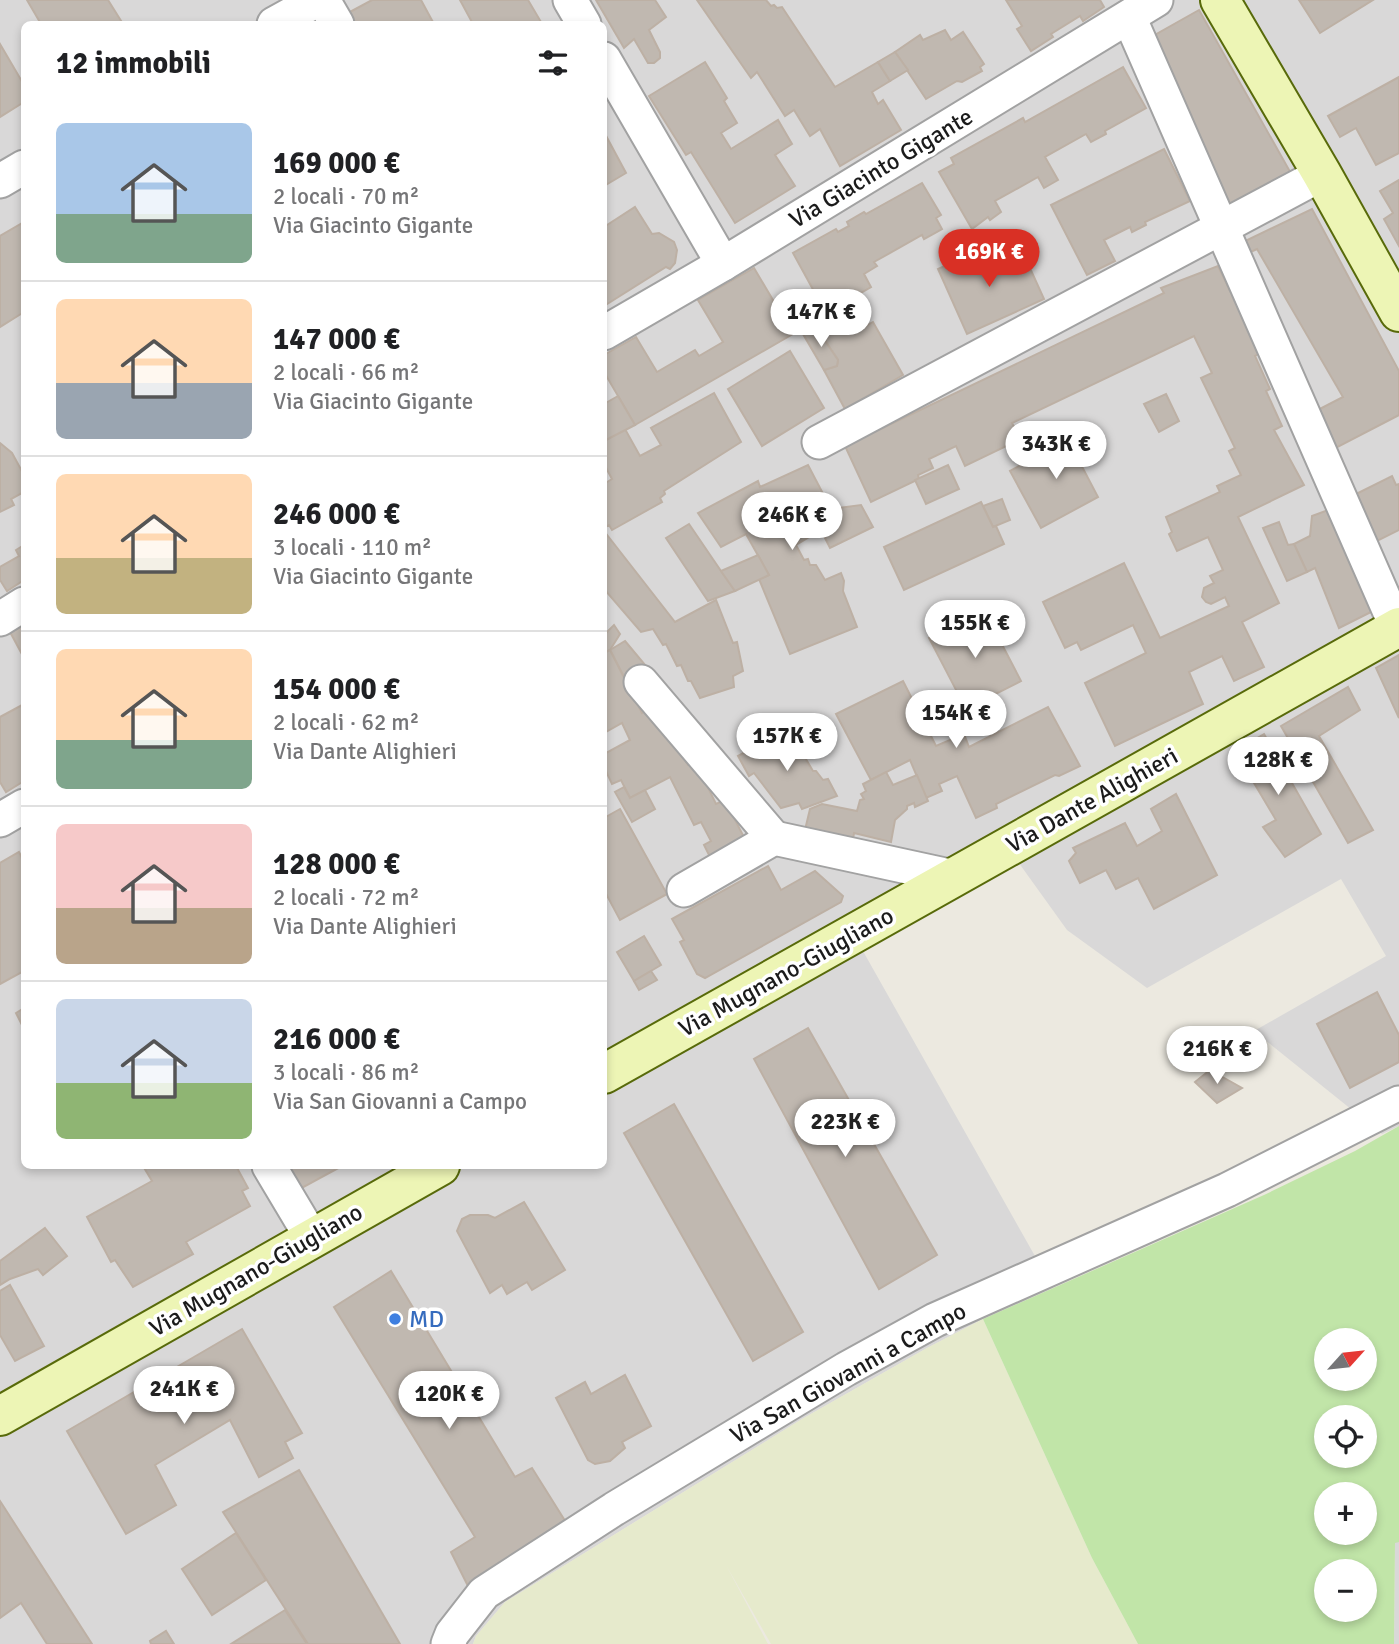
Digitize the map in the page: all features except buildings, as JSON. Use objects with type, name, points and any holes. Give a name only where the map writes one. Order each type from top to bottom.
[{"type":"main road","points":[[1220,0],[1399,312]]},
{"type":"main road","name":"Via Dante Alighieri","points":[[961,873],[1398,628]]},
{"type":"main road","name":"Via Mugnano-Giugliano","points":[[607,1071],[961,873]]},
{"type":"main road","name":"Via Mugnano-Giugliano","points":[[0,1416],[435,1169]]},
{"type":"street","points":[[279,21],[317,0]]},
{"type":"street","points":[[323,0],[335,21]]},
{"type":"street","points":[[570,0],[582,21]]},
{"type":"street","points":[[1142,9],[1221,227],[1398,628]]},
{"type":"street","name":"Via Giacinto Gigante","points":[[607,331],[723,264],[1142,9]]},
{"type":"street","points":[[607,64],[723,264]]},
{"type":"street","points":[[0,181],[21,169]]},
{"type":"street","points":[[819,442],[1322,174]]},
{"type":"street","points":[[0,619],[21,606]]},
{"type":"street","points":[[641,682],[774,838],[961,873]]},
{"type":"street","points":[[0,820],[21,808]]},
{"type":"street","points":[[684,890],[774,838]]},
{"type":"street","name":"Via San Giovanni a Campo","points":[[448,1644],[452,1634],[484,1593],[614,1509],[846,1369],[935,1320],[1227,1191],[1399,1103]]},
{"type":"street","points":[[272,1169],[312,1238]]},
{"type":"shaded area","points":[[0,0],[1208,0],[1399,331],[1399,615],[607,1062],[607,21],[21,21],[21,1169],[419,1169],[0,1405]]},
{"type":"shaded area","points":[[1231,0],[1399,0],[1399,298]]},
{"type":"shaded area","points":[[1399,639],[1399,1126],[1382,1134],[1254,1031],[1386,956],[1341,879],[1147,988],[1067,930],[1011,852]]},
{"type":"shaded area","points":[[859,944],[1053,1288],[983,1319],[927,1348],[802,1419],[505,1602],[476,1636],[473,1644],[0,1644],[0,1428],[461,1169],[607,1169],[607,1086]]},
{"type":"shaded area","points":[[1395,1542],[1399,1542],[1399,1644],[1394,1644]]},
{"type":"green space","points":[[1399,1126],[1399,1542],[1395,1543],[1394,1644],[1138,1644],[1092,1558],[983,1319],[1264,1195],[1355,1151]]},
{"type":"green space","points":[[983,1319],[1092,1558],[1138,1644],[771,1644],[726,1565],[768,1644],[473,1644],[476,1636],[505,1602],[802,1419]]},
{"type":"place","name":"MD","points":[[395,1319]]}]
